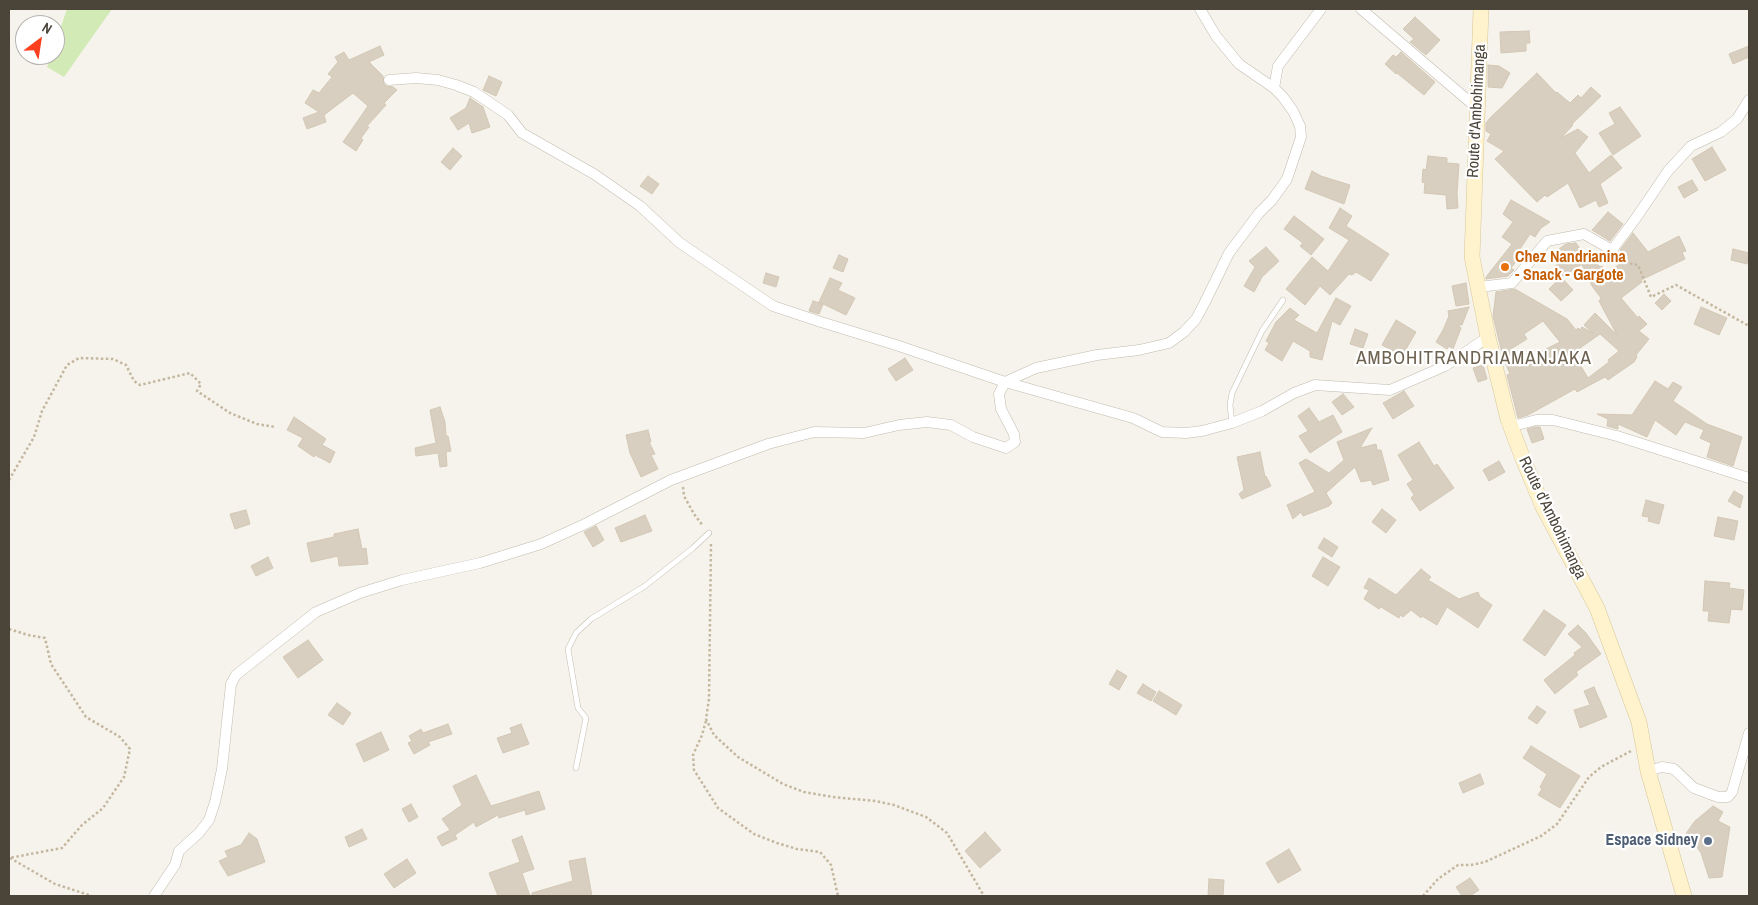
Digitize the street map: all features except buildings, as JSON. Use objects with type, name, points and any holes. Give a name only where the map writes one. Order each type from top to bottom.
[{"type":"street","points":[[154,896],[175,865],[179,851],[199,833],[209,820],[222,769],[231,684],[236,675],[316,612],[360,593],[402,580],[480,563],[541,544],[687,473],[768,444],[814,432],[864,433],[899,425],[927,422],[951,425],[974,437],[1006,448],[1014,442],[1014,434],[1001,410],[999,394],[1005,382],[1036,368],[1097,355],[1139,350],[1169,343],[1184,332],[1196,319],[1229,254],[1287,179],[1301,138],[1300,126],[1293,111],[1274,88],[1239,64],[1216,36],[1200,9]]},
{"type":"street","points":[[1274,88],[1278,66],[1321,9]]},
{"type":"street","points":[[1361,9],[1477,108]]},
{"type":"street","name":"Route d'Ambohimanga","points":[[1481,9],[1472,257],[1488,337],[1508,419],[1543,507],[1597,608],[1639,722],[1648,771],[1684,896]]},
{"type":"street","points":[[390,80],[416,78],[438,80],[474,92],[508,115],[522,133],[594,174],[632,200],[680,243],[772,306],[1005,382],[1133,418],[1162,432],[1202,432],[1232,423],[1262,411],[1294,393],[1316,385],[1390,390],[1445,366],[1488,337]]},
{"type":"street","points":[[1479,288],[1512,283],[1546,241],[1584,234],[1612,250],[1668,171],[1692,146],[1721,132],[1737,119],[1749,100]]},
{"type":"street","points":[[1508,419],[1517,425],[1536,420],[1553,420],[1618,436],[1749,478]]},
{"type":"street","points":[[1648,771],[1662,768],[1674,769],[1694,788],[1718,797],[1728,797],[1732,792],[1749,733]]},
{"type":"lane","points":[[1232,423],[1230,406],[1232,393],[1262,331],[1283,300]]},
{"type":"lane","points":[[576,768],[586,718],[578,708],[568,649],[576,633],[591,619],[645,586],[709,533]]},
{"type":"path","points":[[1612,250],[1618,261],[1638,265],[1650,297],[1676,285],[1749,326]]},
{"type":"path","points":[[9,480],[34,437],[42,412],[67,365],[79,358],[113,359],[126,365],[134,381],[140,385],[190,373],[201,384],[197,391],[230,413],[257,424],[274,427]]},
{"type":"path","points":[[687,473],[683,487],[684,496],[694,514],[709,533],[712,545],[710,567],[710,699],[702,735],[693,755],[694,770],[718,808],[754,834],[790,847],[820,852],[832,865],[838,896]]},
{"type":"path","points":[[9,629],[45,638],[51,664],[86,717],[120,737],[130,749],[124,777],[103,808],[82,825],[62,848],[9,858]]},
{"type":"path","points":[[706,720],[714,735],[738,757],[783,784],[814,793],[894,805],[926,817],[948,833],[984,896]]},
{"type":"path","points":[[1423,896],[1438,879],[1458,865],[1485,862],[1541,836],[1557,824],[1589,777],[1602,767],[1643,744]]},
{"type":"path","points":[[9,858],[54,884],[92,896]]},
{"type":"green space","points":[[67,9],[112,9],[64,77],[47,67],[48,65],[65,65],[65,15]]},
{"type":"place","name":"Chez Nandrianina - Snack - Gargote","points":[[1505,267]]},
{"type":"place","name":"Espace Sidney","points":[[1708,841]]},
{"type":"district","name":"AMBOHITRANDRIAMANJAKA","points":[[1474,359]]}]
